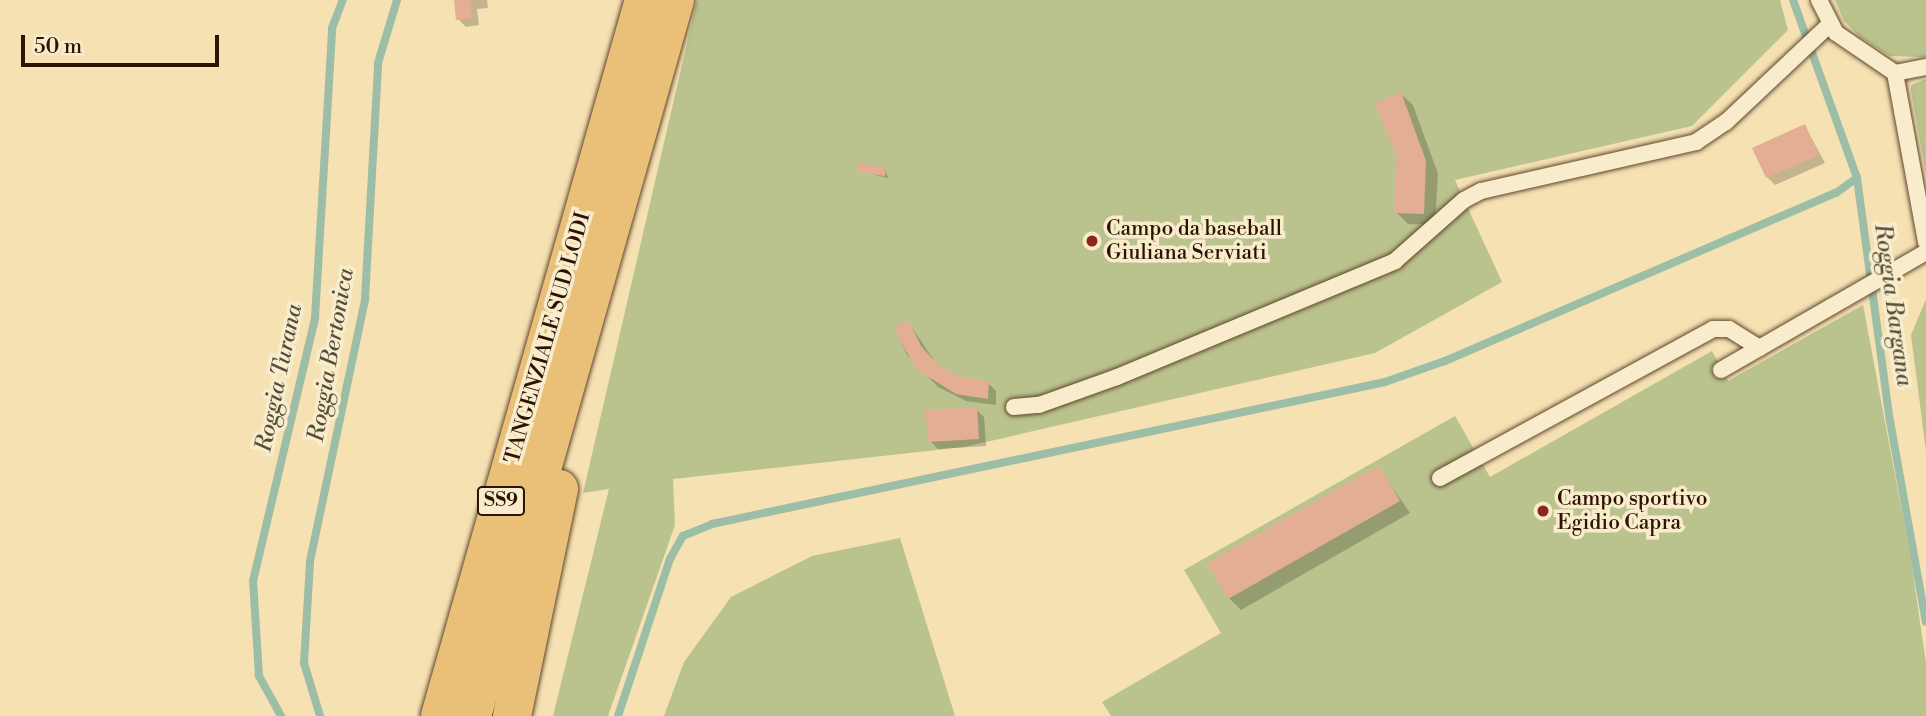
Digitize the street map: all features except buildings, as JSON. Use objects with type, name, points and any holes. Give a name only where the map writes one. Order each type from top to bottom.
[{"type":"highway","name":"TANGENZIALE SUD LODI","points":[[440,716],[644,0]]},
{"type":"highway","name":"TANGENZIALE SUD LODI","points":[[472,716],[675,0]]},
{"type":"highway","points":[[512,716],[546,567],[593,293]]},
{"type":"lane","points":[[1819,0],[1829,25],[1895,73],[1926,242]]},
{"type":"lane","points":[[1014,407],[1039,405],[1117,377],[1395,261],[1464,200],[1481,191],[1696,142],[1726,122],[1829,25]]},
{"type":"lane","points":[[1895,73],[1926,67]]},
{"type":"lane","points":[[1721,370],[1926,253]]},
{"type":"lane","points":[[1440,478],[1713,328],[1729,329],[1759,348]]},
{"type":"green space","name":"Campo da baseball Giuliana Serviati","points":[[697,0],[1780,0],[1788,30],[1692,126],[1455,180],[1502,282],[1375,353],[964,447],[673,479],[675,525],[608,716],[553,716],[609,489],[583,493]]},
{"type":"green space","points":[[1835,0],[1926,0],[1926,57],[1890,56],[1860,37],[1844,21]]},
{"type":"green space","points":[[1926,79],[1926,174],[1911,85]]},
{"type":"green space","points":[[1926,299],[1926,451],[1911,335]]},
{"type":"green space","name":"Campo sportivo Egidio Capra","points":[[1863,305],[1911,560],[1926,663],[1926,716],[1111,716],[1102,702],[1221,633],[1184,570],[1455,416],[1490,477],[1712,351],[1728,381]]},
{"type":"green space","points":[[900,538],[955,716],[664,716],[684,662],[731,597],[812,556]]},
{"type":"waterway","name":"Roggia Turana","points":[[281,716],[259,676],[253,581],[315,318],[332,28],[343,0]]},
{"type":"waterway","name":"Roggia Bertonica","points":[[320,716],[304,663],[310,561],[365,299],[378,63],[397,0]]},
{"type":"waterway","name":"Roggia Bargana","points":[[1793,0],[1857,178],[1889,415],[1926,622]]},
{"type":"waterway","points":[[618,716],[670,559],[683,536],[712,524],[1385,382],[1445,361],[1836,193],[1857,178]]},
{"type":"place","name":"Campo da baseball Giuliana Serviati","points":[[1092,241]]},
{"type":"place","name":"Campo sportivo Egidio Capra","points":[[1543,511]]}]
